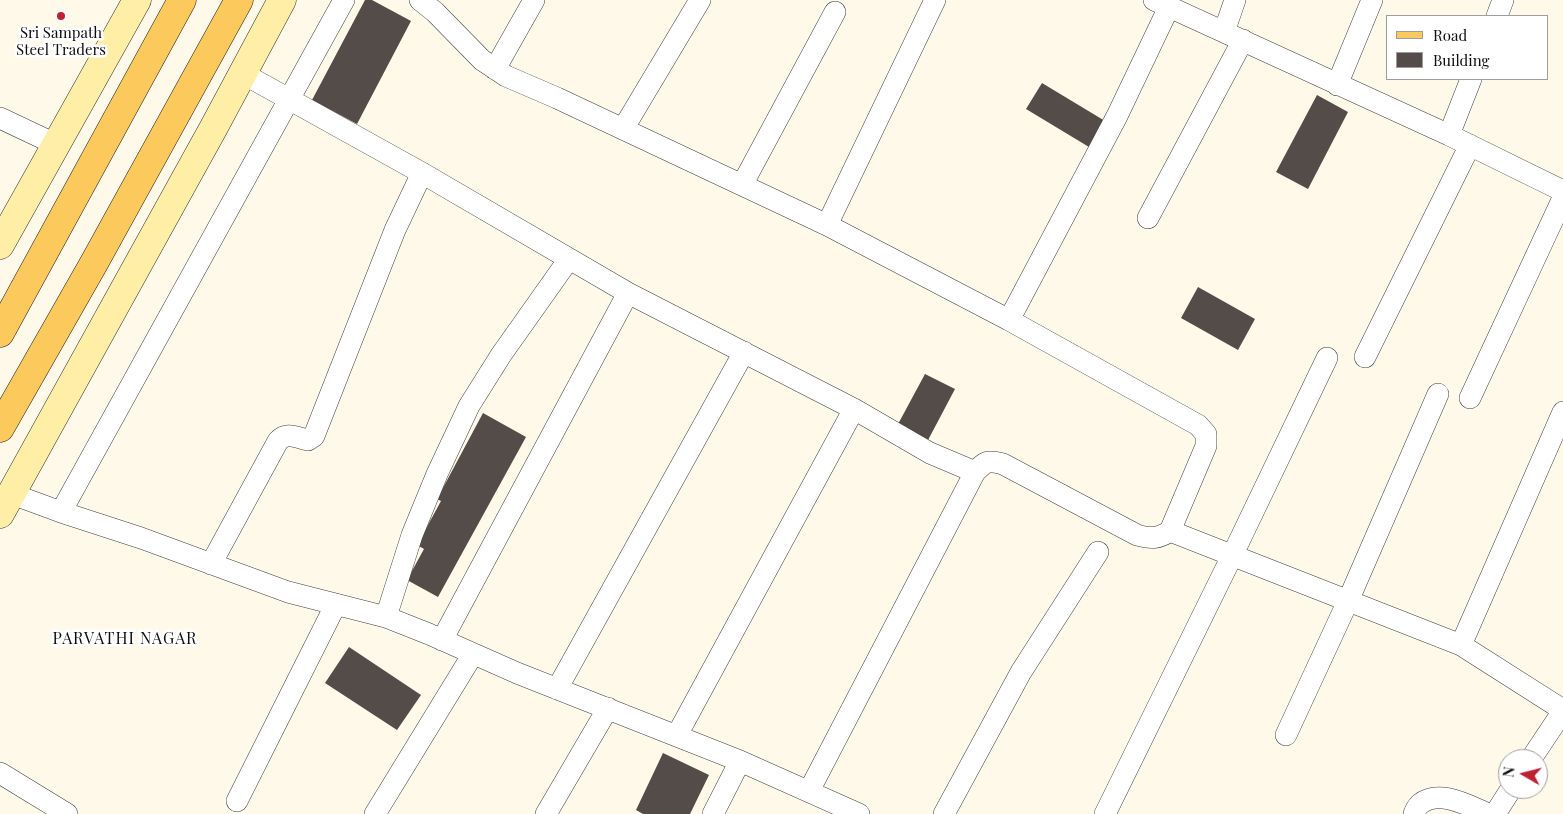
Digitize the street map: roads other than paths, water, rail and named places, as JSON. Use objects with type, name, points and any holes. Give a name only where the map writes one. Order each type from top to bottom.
[{"type":"main road","points":[[0,333],[182,0]]},
{"type":"main road","points":[[0,428],[94,263],[238,0]]},
{"type":"street","points":[[0,245],[137,0]]},
{"type":"street","points":[[282,0],[6,504],[61,512],[141,538],[288,592],[386,617],[557,689],[740,761],[860,814]]},
{"type":"street","points":[[61,512],[344,0]]},
{"type":"street","points":[[420,0],[435,12],[482,60],[506,76],[557,98],[826,225],[1009,320],[1198,425],[1206,434],[1206,446],[1170,531],[1160,537],[1149,539],[1137,535],[1003,464],[985,462],[975,472],[809,791]]},
{"type":"street","points":[[495,69],[534,0]]},
{"type":"street","points":[[623,129],[700,0]]},
{"type":"street","points":[[826,225],[935,0]]},
{"type":"street","points":[[1148,218],[1233,36],[1235,0]]},
{"type":"street","points":[[1337,84],[1372,0]]},
{"type":"street","points":[[1497,15],[1503,0]]},
{"type":"street","points":[[1009,320],[1117,116],[1161,3],[1449,135],[1563,191]]},
{"type":"street","points":[[742,185],[835,12]]},
{"type":"street","points":[[242,73],[422,173],[628,294],[854,409],[930,452],[975,472]]},
{"type":"street","points":[[1449,135],[1472,80]]},
{"type":"street","points":[[0,118],[55,144]]},
{"type":"street","points":[[1365,357],[1470,145]]},
{"type":"street","points":[[212,564],[278,441],[282,436],[289,435],[308,440],[314,436],[395,230],[422,173]]},
{"type":"street","points":[[1470,398],[1563,198]]},
{"type":"street","points":[[386,617],[412,535],[437,474],[470,406],[501,355],[569,259]]},
{"type":"street","points":[[442,640],[628,294]]},
{"type":"street","points":[[557,689],[744,352]]},
{"type":"street","points":[[1105,814],[1328,358]]},
{"type":"street","points":[[1286,736],[1348,601],[1438,394]]},
{"type":"street","points":[[677,736],[854,409]]},
{"type":"street","points":[[1461,644],[1563,412]]},
{"type":"street","points":[[1170,531],[1461,644],[1563,710],[1538,749]]},
{"type":"street","points":[[944,814],[1021,672],[1098,552]]},
{"type":"street","points":[[237,801],[336,604]]},
{"type":"street","points":[[375,814],[474,654]]},
{"type":"street","points":[[546,814],[608,708]]},
{"type":"street","points":[[713,814],[740,761]]},
{"type":"street","points":[[0,773],[67,814]]},
{"type":"street","points":[[1414,814],[1420,804],[1434,798],[1449,798],[1489,814]]},
{"type":"street","points":[[1495,814],[1505,799]]},
{"type":"place","name":"Sri Sampath Steel Traders","points":[[61,16]]},
{"type":"district","name":"PARVATHI NAGAR","points":[[125,639]]}]
